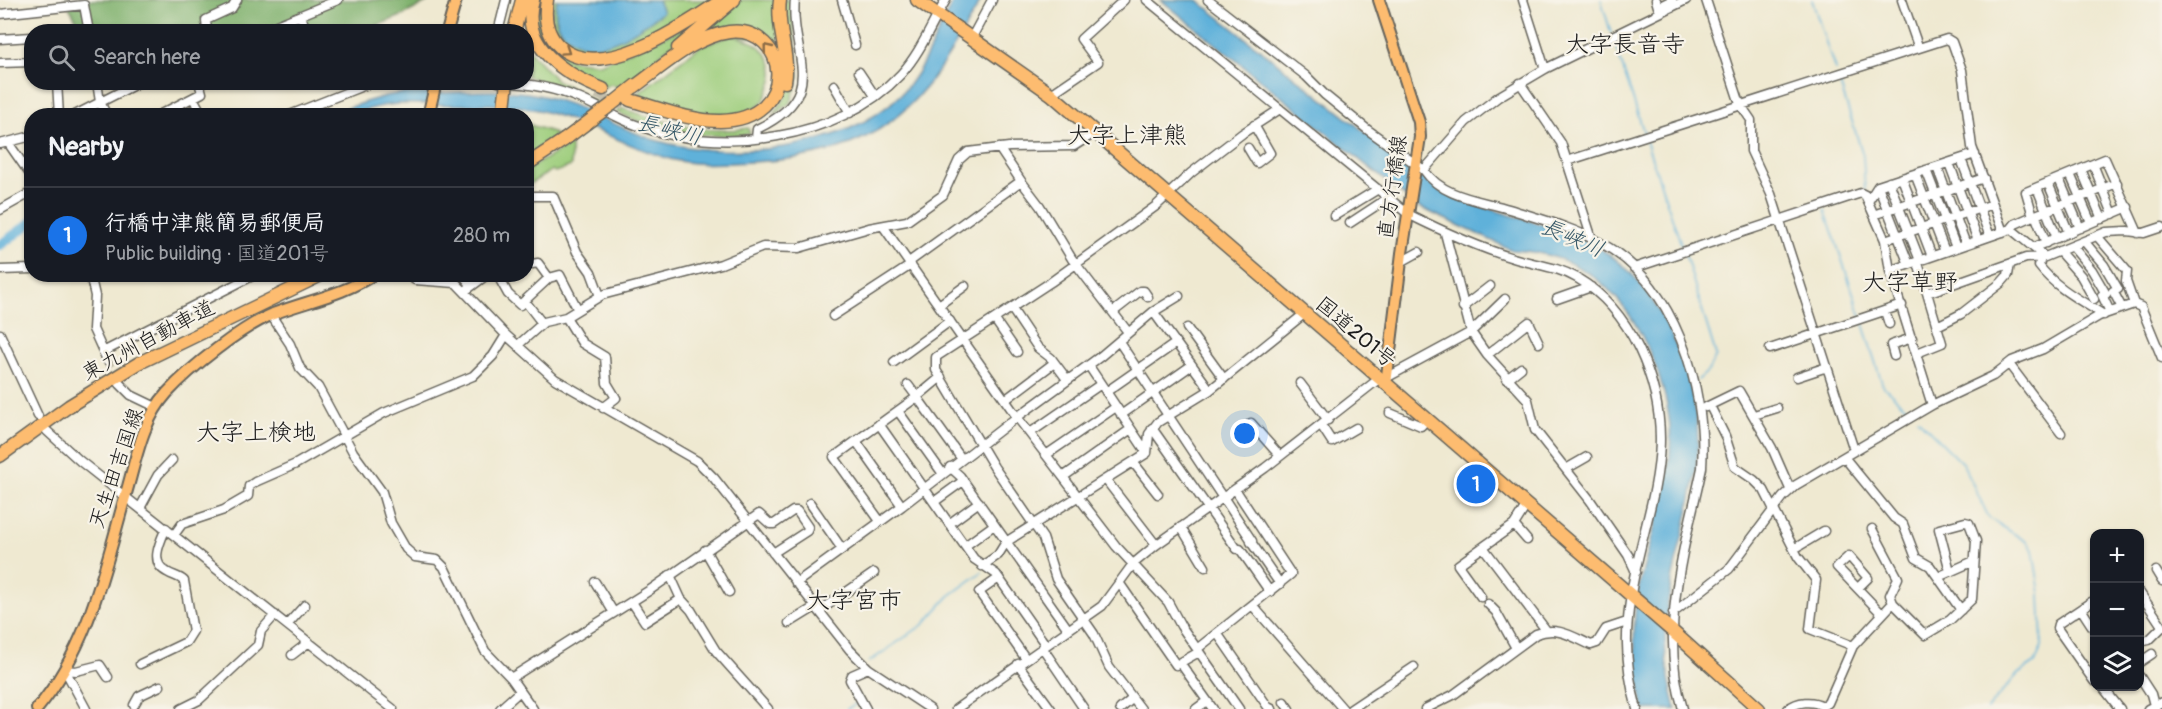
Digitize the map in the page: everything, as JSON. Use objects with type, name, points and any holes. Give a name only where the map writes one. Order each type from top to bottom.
[{"type":"highway","points":[[516,24],[523,0]]},
{"type":"highway","points":[[523,0],[524,24]]},
{"type":"highway","points":[[531,24],[530,9],[533,0]]},
{"type":"highway","points":[[547,0],[547,25],[556,44],[573,56],[596,59],[641,46],[722,0]]},
{"type":"highway","points":[[534,160],[564,141],[634,87],[734,0]]},
{"type":"highway","points":[[634,87],[696,44],[719,34],[737,32],[753,36],[765,45],[774,58],[778,75],[774,94],[762,109],[732,120],[690,117],[627,102],[705,127],[732,127],[765,115],[779,99],[786,77],[780,0]]},
{"type":"highway","name":"国道201号","points":[[917,0],[1051,94],[1304,314],[1385,380],[1427,420],[1670,629],[1759,709]]},
{"type":"highway","points":[[534,35],[542,50],[561,68],[600,91],[579,87],[550,68],[534,49]]},
{"type":"highway","points":[[504,108],[506,90]]},
{"type":"highway","points":[[200,332],[291,282]]},
{"type":"highway","name":"東九州自動車道","points":[[0,456],[104,383],[200,332],[306,282]]},
{"type":"main road","points":[[449,24],[456,0]]},
{"type":"main road","name":"直方行橋線","points":[[1379,0],[1419,122],[1420,146],[1419,170],[1409,212],[1385,380]]},
{"type":"main road","points":[[430,108],[434,90]]},
{"type":"main road","name":"天生田吉国線","points":[[37,709],[65,670],[94,605],[142,436],[156,407],[176,384],[229,340],[271,315],[363,282]]},
{"type":"street","points":[[206,24],[206,20],[232,8],[237,0]]},
{"type":"street","points":[[279,24],[338,0]]},
{"type":"street","points":[[500,24],[506,0]]},
{"type":"street","points":[[756,138],[757,129],[785,112],[802,81],[801,47],[794,11],[795,0]]},
{"type":"street","points":[[842,0],[855,45]]},
{"type":"street","points":[[534,86],[576,97],[637,126],[656,131],[722,141],[782,135],[820,126],[850,113],[874,96],[900,74],[915,57],[940,15],[946,0]]},
{"type":"street","points":[[971,36],[992,0]]},
{"type":"street","points":[[1051,94],[1098,62],[1081,39],[1124,0]]},
{"type":"street","points":[[1147,0],[1409,212],[1445,232],[1515,259],[1564,271],[1591,287],[1612,307],[1627,326],[1644,360],[1658,408],[1662,437],[1659,467],[1636,572],[1628,622],[1628,658],[1637,709]]},
{"type":"street","points":[[1208,0],[1442,186],[1463,197],[1566,227],[1592,239],[1634,268],[1649,285],[1680,338],[1694,375],[1704,446],[1702,468],[1670,629],[1674,674],[1683,709]]},
{"type":"street","points":[[1523,0],[1545,69]]},
{"type":"street","points":[[1656,0],[1658,6],[1672,0]]},
{"type":"street","points":[[1419,170],[1466,122],[1520,83],[1686,0]]},
{"type":"street","points":[[1706,0],[1740,104],[1751,120],[1751,151],[1779,219],[1854,450]]},
{"type":"street","points":[[1902,0],[1918,46]]},
{"type":"street","points":[[0,14],[58,4],[84,5],[88,24]]},
{"type":"street","points":[[302,15],[304,24]]},
{"type":"street","points":[[0,39],[24,38]]},
{"type":"street","points":[[1567,160],[1918,46],[1947,39],[1952,42],[1962,70],[1975,154],[2004,231]]},
{"type":"street","points":[[0,63],[24,62]]},
{"type":"street","points":[[859,72],[874,96]]},
{"type":"street","points":[[1520,83],[1556,133],[1592,239]]},
{"type":"street","points":[[834,85],[850,113]]},
{"type":"street","points":[[57,90],[59,108]]},
{"type":"street","points":[[98,90],[103,108]]},
{"type":"street","points":[[88,108],[124,90]]},
{"type":"street","points":[[173,108],[202,93],[201,90]]},
{"type":"street","points":[[307,108],[354,90]]},
{"type":"street","points":[[194,98],[198,108]]},
{"type":"street","points":[[1141,709],[1109,667],[1099,642],[1056,579],[1043,538],[936,370],[936,357],[1012,309],[1077,263],[1169,195],[1170,191],[1191,173],[1254,125],[1280,109]]},
{"type":"street","points":[[1248,148],[1257,163],[1270,153],[1254,125]]},
{"type":"street","points":[[518,345],[542,323],[566,317],[577,308],[600,296],[721,264],[763,247],[799,248],[916,217],[929,204],[943,195],[964,154],[999,148],[1074,146],[1096,132]]},
{"type":"street","points":[[24,138],[5,144],[24,167]]},
{"type":"street","points":[[999,148],[1077,263],[1128,332]]},
{"type":"street","points":[[1869,200],[1878,186],[1975,154]]},
{"type":"street","points":[[1961,159],[1989,234]]},
{"type":"street","points":[[2046,243],[2025,196],[2026,192],[2105,159],[2138,233]]},
{"type":"street","points":[[1949,163],[1977,238]]},
{"type":"street","points":[[2093,164],[2113,214]]},
{"type":"street","points":[[1937,166],[1965,242]]},
{"type":"street","points":[[2081,169],[2102,219]]},
{"type":"street","points":[[1926,170],[1955,245]]},
{"type":"street","points":[[1915,174],[1944,249]]},
{"type":"street","points":[[2070,174],[2091,224]]},
{"type":"street","points":[[1902,178],[1931,254]]},
{"type":"street","points":[[1876,214],[1984,178]]},
{"type":"street","points":[[2059,178],[2080,228]]},
{"type":"street","points":[[833,316],[910,264],[1021,182]]},
{"type":"street","points":[[1889,182],[1909,232],[1942,343],[1917,353]]},
{"type":"street","points":[[2048,183],[2068,233]]},
{"type":"street","points":[[1890,271],[2004,231],[2015,224],[2117,183]]},
{"type":"street","points":[[1878,186],[1908,262]]},
{"type":"street","points":[[2037,188],[2057,238]]},
{"type":"street","points":[[1334,216],[1378,189]]},
{"type":"street","points":[[1634,268],[1861,193],[1869,200],[1885,240],[1890,271],[1932,405]]},
{"type":"street","points":[[0,210],[24,196]]},
{"type":"street","points":[[534,196],[553,196],[577,252],[591,272],[600,296]]},
{"type":"street","points":[[1350,223],[1389,198]]},
{"type":"street","points":[[1885,240],[1993,204]]},
{"type":"street","points":[[2035,247],[2128,207]]},
{"type":"street","points":[[883,226],[1046,455],[1116,546],[1168,602],[1239,709]]},
{"type":"street","points":[[1927,293],[2010,264],[2043,257],[2106,232],[2138,233],[2162,227]]},
{"type":"street","points":[[1898,265],[2004,231],[2035,247],[2043,257]]},
{"type":"street","points":[[1445,232],[1471,332],[1507,379],[1528,400],[1533,426],[1628,555],[1636,572]]},
{"type":"street","points":[[2084,303],[2110,292],[2127,271],[2097,236]]},
{"type":"street","points":[[2084,241],[2104,265],[2110,292],[2107,314]]},
{"type":"street","points":[[2072,246],[2122,308]]},
{"type":"street","points":[[2059,251],[2081,276],[2141,307],[2162,358]]},
{"type":"street","points":[[1401,262],[1419,252]]},
{"type":"street","points":[[2043,257],[2039,266],[2048,277],[2084,303],[2107,314]]},
{"type":"street","points":[[534,264],[538,263],[549,278]]},
{"type":"street","points":[[1937,326],[1972,307],[1983,295],[2001,283],[2008,275],[2010,264]]},
{"type":"street","points":[[0,270],[24,268]]},
{"type":"street","points":[[501,282],[508,294],[519,305],[549,278],[561,276],[577,308]]},
{"type":"street","points":[[91,282],[94,296],[93,324],[105,356],[168,317],[240,282]]},
{"type":"street","points":[[442,282],[456,283],[469,288]]},
{"type":"street","points":[[466,282],[506,335],[555,379],[697,461],[748,521],[850,650],[868,668],[930,709]]},
{"type":"street","points":[[469,288],[477,282]]},
{"type":"street","points":[[939,305],[965,286]]},
{"type":"street","points":[[1463,307],[1490,286]]},
{"type":"street","points":[[1557,299],[1591,287]]},
{"type":"street","points":[[1113,312],[1140,291],[1144,291],[1148,297]]},
{"type":"street","points":[[796,583],[925,489],[950,466],[982,445],[1101,356],[1128,332],[1179,296]]},
{"type":"street","points":[[956,709],[1108,600],[1133,564],[1156,545],[1385,380],[1471,332],[1505,299]]},
{"type":"street","points":[[525,301],[542,323]]},
{"type":"street","points":[[1673,613],[1729,569],[1790,489],[1932,405],[1993,376],[2008,364],[2043,349],[2107,314],[2134,304]]},
{"type":"street","points":[[1770,349],[1784,341],[1902,305]]},
{"type":"street","points":[[1012,309],[1038,348],[1066,378]]},
{"type":"street","points":[[1885,311],[1889,324]]},
{"type":"street","points":[[1155,314],[1210,390]]},
{"type":"street","points":[[982,566],[998,555],[1006,542],[1147,453],[1152,428],[1167,415],[1210,390],[1304,314]]},
{"type":"street","points":[[271,315],[290,344],[300,369],[318,387],[344,437],[382,492],[392,523],[406,549],[415,557],[441,563],[485,651],[511,678],[533,709]]},
{"type":"street","points":[[566,317],[582,344],[605,357],[607,383],[616,398],[603,408]]},
{"type":"street","points":[[994,320],[1017,352]]},
{"type":"street","points":[[894,362],[950,321]]},
{"type":"street","points":[[1487,355],[1529,322],[1539,343]]},
{"type":"street","points":[[1187,328],[1224,379]]},
{"type":"street","points":[[0,334],[39,416]]},
{"type":"street","points":[[174,535],[182,524],[224,510],[248,496],[250,484],[296,464],[384,413],[473,376],[493,356],[506,335]]},
{"type":"street","points":[[1894,356],[1891,345],[1912,338]]},
{"type":"street","points":[[1120,343],[1280,584]]},
{"type":"street","points":[[1030,433],[1103,388],[1138,370],[1176,343]]},
{"type":"street","points":[[1005,400],[1054,363]]},
{"type":"street","points":[[2008,364],[2061,433]]},
{"type":"street","points":[[1046,455],[1153,393],[1192,365]]},
{"type":"street","points":[[1797,377],[1827,367]]},
{"type":"street","points":[[1507,379],[1521,368]]},
{"type":"street","points":[[1091,369],[1147,453]]},
{"type":"street","points":[[880,521],[834,457],[941,377]]},
{"type":"street","points":[[1300,383],[1324,423],[1332,442],[1356,428]]},
{"type":"street","points":[[120,384],[131,394],[156,407]]},
{"type":"street","points":[[908,385],[961,458]]},
{"type":"street","points":[[1700,409],[1738,391],[1754,415],[1790,489]]},
{"type":"street","points":[[1710,406],[1725,436],[1735,467],[1760,485],[1794,549],[1817,583],[1810,629],[1853,646]]},
{"type":"street","points":[[1754,415],[1777,408]]},
{"type":"street","points":[[898,411],[943,474]]},
{"type":"street","points":[[1390,413],[1421,426],[1427,420]]},
{"type":"street","points":[[1251,423],[1282,455]]},
{"type":"street","points":[[879,424],[965,546],[982,566],[999,578],[1084,709]]},
{"type":"street","points":[[1152,428],[1270,592]]},
{"type":"street","points":[[1063,477],[1131,429]]},
{"type":"street","points":[[47,431],[125,497],[393,709]]},
{"type":"street","points":[[1268,435],[1282,455]]},
{"type":"street","points":[[856,441],[902,506]]},
{"type":"street","points":[[1844,456],[1894,518],[1903,524],[1916,558],[1927,564],[1961,610]]},
{"type":"street","points":[[1566,469],[1587,457]]},
{"type":"street","points":[[140,508],[158,475],[172,460]]},
{"type":"street","points":[[1133,462],[1158,494]]},
{"type":"street","points":[[950,466],[979,502],[1068,629]]},
{"type":"street","points":[[1106,480],[1156,545]]},
{"type":"street","points":[[934,502],[963,481]]},
{"type":"street","points":[[1176,667],[1291,574],[1235,489]]},
{"type":"street","points":[[949,524],[979,502]]},
{"type":"street","points":[[810,503],[843,549]]},
{"type":"street","points":[[1516,648],[1496,612],[1458,564],[1514,525],[1526,506]]},
{"type":"street","points":[[511,678],[632,602],[748,521],[762,514],[770,524],[774,524],[793,511],[797,511],[807,531],[773,553]]},
{"type":"street","points":[[1872,529],[1899,578],[1890,595],[1893,603],[1925,636],[1961,610],[1972,599],[1976,541],[1969,523],[1939,529],[1950,571]]},
{"type":"street","points":[[965,546],[994,525]]},
{"type":"street","points":[[1514,525],[1527,540]]},
{"type":"street","points":[[1181,527],[1205,567]]},
{"type":"street","points":[[140,664],[186,642],[193,631],[184,581],[163,571],[156,559],[158,544],[166,528]]},
{"type":"street","points":[[1794,549],[1819,530]]},
{"type":"street","points":[[1240,549],[1263,534]]},
{"type":"street","points":[[1483,547],[1546,630]]},
{"type":"street","points":[[705,550],[729,592]]},
{"type":"street","points":[[1938,577],[1974,561]]},
{"type":"street","points":[[2156,572],[2162,581]]},
{"type":"street","points":[[789,623],[817,609],[874,573]]},
{"type":"street","points":[[670,575],[681,599],[691,610],[716,651],[768,709]]},
{"type":"street","points":[[999,578],[979,592],[1051,709]]},
{"type":"street","points":[[595,582],[615,613]]},
{"type":"street","points":[[1120,584],[1176,667],[1213,709]]},
{"type":"street","points":[[1858,588],[1882,614]]},
{"type":"street","points":[[632,602],[645,622],[681,599]]},
{"type":"street","points":[[2144,600],[2162,626],[2149,640],[2144,641]]},
{"type":"street","points":[[1788,709],[1806,702],[1814,701],[1823,706],[1828,703],[1853,646],[1893,603]]},
{"type":"street","points":[[287,625],[305,605]]},
{"type":"street","points":[[2090,605],[2058,624],[2057,628],[2090,674]]},
{"type":"street","points":[[1253,606],[1343,709]]},
{"type":"street","points":[[2081,609],[2090,623]]},
{"type":"street","points":[[181,709],[199,700],[258,645],[261,631],[275,615]]},
{"type":"street","points":[[1431,708],[1462,689],[1516,648],[1546,630],[1571,634],[1591,645],[1597,643],[1606,629],[1628,622]]},
{"type":"street","points":[[1217,633],[1269,708]]},
{"type":"street","points":[[292,655],[309,642]]},
{"type":"street","points":[[2144,659],[2152,654]]},
{"type":"street","points":[[65,670],[76,671],[100,665],[108,676]]},
{"type":"street","points":[[1351,709],[1414,667]]},
{"type":"street","points":[[866,709],[850,680],[852,675],[868,668]]},
{"type":"street","points":[[65,670],[86,709]]},
{"type":"street","points":[[2144,684],[2151,694],[2155,707]]},
{"type":"street","points":[[124,709],[135,707],[139,696],[160,686]]},
{"type":"street","points":[[500,709],[520,691]]},
{"type":"street","points":[[2105,691],[2120,709]]},
{"type":"street","points":[[1120,709],[1132,699]]},
{"type":"street","points":[[1196,709],[1207,701]]},
{"type":"green space","points":[[65,0],[432,0],[381,24],[79,24]]},
{"type":"green space","points":[[537,0],[543,0],[558,50],[571,60],[600,64],[700,21],[620,88],[611,84],[605,87],[562,62],[545,45],[538,34],[534,20]]},
{"type":"green space","points":[[553,0],[557,0],[556,21],[561,32],[625,37],[662,13],[658,0],[711,0],[643,41],[604,53],[586,53],[569,47],[558,38],[553,27]]},
{"type":"green space","points":[[741,0],[776,0],[780,57],[766,38],[704,34]]},
{"type":"green space","points":[[783,0],[791,0],[799,77],[791,102],[772,117],[785,98],[790,70]]},
{"type":"green space","points":[[731,36],[759,46],[770,60],[773,69],[772,79],[760,105],[747,112],[716,116],[681,111],[637,94],[702,45]]},
{"type":"green space","points":[[534,56],[556,80],[600,104],[534,79]]},
{"type":"green space","points":[[620,108],[699,129],[748,128],[750,134],[699,135],[665,129],[617,112]]},
{"type":"green space","points":[[534,126],[552,132],[556,136],[534,152]]},
{"type":"green space","points":[[571,144],[571,166],[555,172],[552,170],[534,182],[534,165]]},
{"type":"water","points":[[557,0],[658,0],[663,12],[617,41],[592,46],[579,44],[561,29],[556,16]]},
{"type":"water","points":[[954,0],[981,0],[938,70],[917,98],[893,120],[866,137],[834,149],[796,158],[751,162],[700,163],[670,159],[575,121],[534,108],[493,104],[396,104],[375,108],[349,108],[395,94],[482,91],[527,93],[561,101],[655,140],[684,147],[750,150],[784,147],[818,140],[849,129],[877,114],[900,95],[924,62]]},
{"type":"water","points":[[1161,0],[1197,0],[1440,191],[1588,242],[1625,267],[1654,302],[1673,338],[1686,372],[1695,408],[1698,444],[1690,506],[1666,615],[1666,655],[1676,709],[1643,709],[1636,662],[1635,614],[1642,576],[1666,482],[1670,450],[1670,423],[1658,372],[1630,316],[1600,282],[1582,269],[1561,259],[1512,250],[1417,206]]},
{"type":"waterway","points":[[1601,0],[1611,33]]},
{"type":"waterway","points":[[1812,0],[1835,70]]},
{"type":"waterway","points":[[1614,41],[1644,133]]},
{"type":"waterway","points":[[1838,78],[1863,155],[1865,191]]},
{"type":"waterway","points":[[1646,141],[1682,247]]},
{"type":"waterway","points":[[1825,210],[1861,316]]},
{"type":"waterway","name":"長峡川","points":[[0,245],[24,228]]},
{"type":"waterway","points":[[1685,254],[1716,355],[1708,371],[1698,380]]},
{"type":"waterway","points":[[1862,321],[1883,386],[1911,412]]},
{"type":"waterway","points":[[1918,419],[1963,464],[1989,518],[2027,542],[2033,550],[2040,593],[2042,646],[2035,663],[2018,674],[1987,709]]},
{"type":"waterway","points":[[869,662],[924,624],[949,596],[982,572]]},
{"type":"waterway","points":[[847,709],[859,702]]},
{"type":"tunnel","points":[[597,93],[624,104]]},
{"type":"tunnel","points":[[107,360],[118,380]]},
{"type":"place","name":"行橋中津熊簡易郵便局","points":[[1476,484]]},
{"type":"district","name":"大字長音寺","points":[[1625,44]]},
{"type":"district","name":"大字上津熊","points":[[1127,135]]},
{"type":"district","name":"大字草野","points":[[1910,282]]},
{"type":"district","name":"大字上検地","points":[[256,432]]},
{"type":"district","name":"大字宮市","points":[[854,600]]}]
